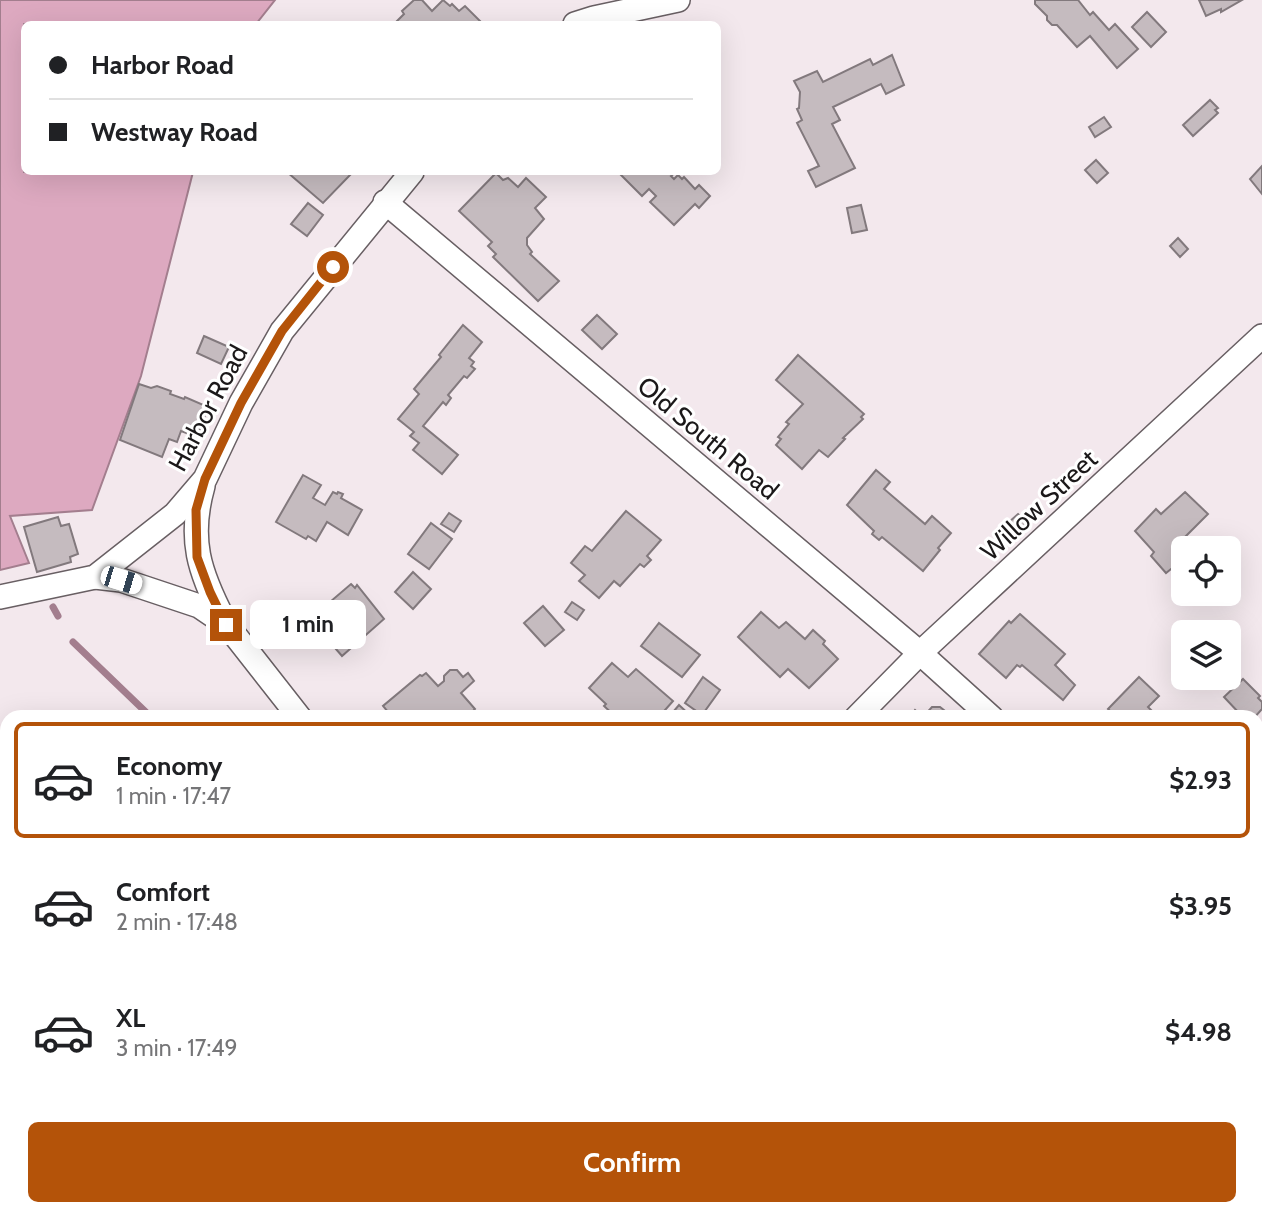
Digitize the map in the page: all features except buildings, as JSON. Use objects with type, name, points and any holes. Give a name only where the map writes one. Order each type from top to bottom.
[{"type":"street","points":[[584,21],[678,0]]},
{"type":"street","name":"Harbor Road","points":[[0,597],[95,577],[175,514],[205,479],[241,403],[282,331],[409,175]]},
{"type":"street","name":"Old South Road","points":[[385,202],[920,653],[983,710]]},
{"type":"street","name":"Willow Street","points":[[864,710],[920,653],[1262,336]]},
{"type":"street","points":[[205,479],[196,510],[197,557],[210,592],[226,625],[294,710]]},
{"type":"street","points":[[95,577],[121,580],[175,596],[199,606],[226,625]]},
{"type":"shaded area","points":[[0,0],[275,0],[258,21],[21,21],[21,175],[192,175],[141,376],[92,510],[10,516],[29,563],[0,570]]},
{"type":"waterway","points":[[53,607],[58,616]]},
{"type":"waterway","points":[[73,642],[144,710]]},
{"type":"route","points":[[226,625],[197,557],[196,510],[205,479],[241,403],[282,331],[333,267]]}]
